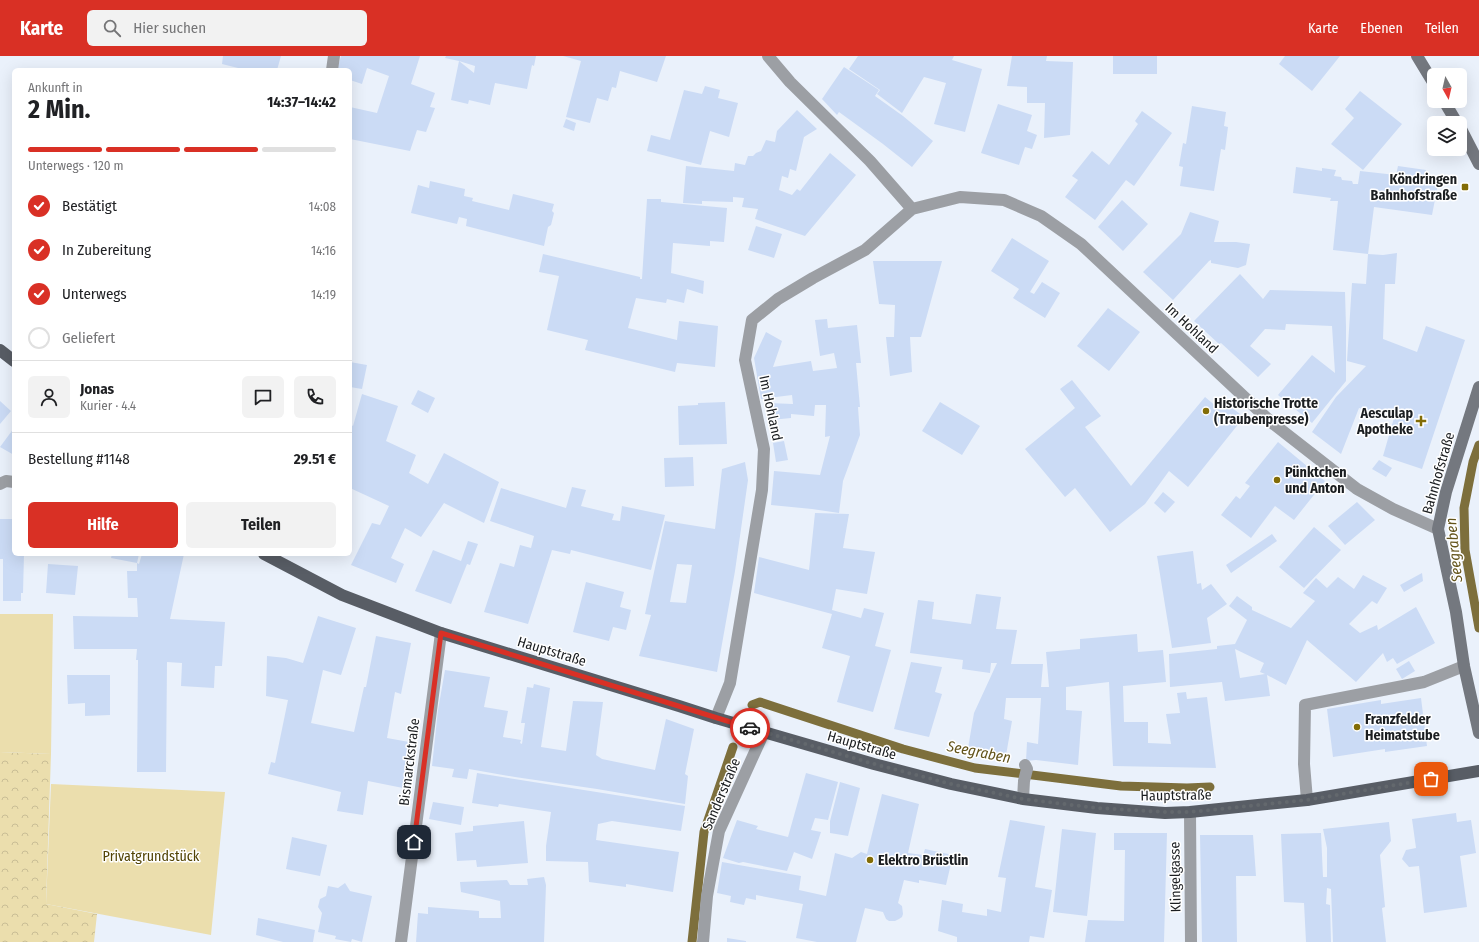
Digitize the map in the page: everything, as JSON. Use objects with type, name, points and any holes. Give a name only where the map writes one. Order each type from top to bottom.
[{"type":"main road","points":[[0,350],[12,359]]},
{"type":"main road","name":"Hauptstraße","points":[[268,556],[342,595],[441,633],[716,718],[897,770],[951,784],[1023,799],[1097,808],[1190,812],[1307,800],[1479,771]]},
{"type":"street","points":[[332,68],[334,56]]},
{"type":"street","points":[[768,56],[790,82],[870,161],[912,209]]},
{"type":"street","points":[[1417,56],[1427,72]]},
{"type":"street","points":[[1467,141],[1479,164]]},
{"type":"street","name":"Im Hohland","points":[[716,718],[730,683],[762,490],[764,449],[745,360],[752,320],[778,299],[865,250],[912,209],[960,197],[1004,200],[1041,216],[1081,244],[1283,432],[1357,489],[1393,509],[1438,529]]},
{"type":"street","name":"Bahnhofstraße","points":[[1479,387],[1446,492],[1438,529],[1456,612],[1464,666],[1479,733]]},
{"type":"street","name":"Bismarckstraße","points":[[401,942],[441,633]]},
{"type":"street","points":[[1307,800],[1304,764],[1305,705],[1424,682],[1464,666]]},
{"type":"street","name":"Sanderstraße","points":[[703,942],[707,896],[719,831],[764,732]]},
{"type":"street","points":[[1023,799],[1026,767]]},
{"type":"street","name":"Klingelgasse","points":[[1190,812],[1191,942]]},
{"type":"green space","points":[[0,614],[53,614],[51,754],[0,752]]},
{"type":"green space","points":[[0,752],[51,754],[46,904],[97,914],[94,942],[0,942]]},
{"type":"green space","name":"Privatgrundstück","points":[[51,784],[225,792],[211,935],[46,904]]},
{"type":"building","points":[[223,56],[281,56],[278,68],[238,68],[222,64]]},
{"type":"building","points":[[341,56],[420,56],[411,84],[435,93],[430,107],[435,108],[426,132],[417,130],[410,151],[352,139],[352,107],[377,113],[389,76],[367,68],[362,84],[352,81],[352,68],[338,68]]},
{"type":"building","points":[[446,56],[536,56],[534,66],[532,65],[527,89],[495,83],[490,105],[469,100],[468,104],[451,100],[459,61],[445,58]],"holes":[[[459,61],[475,66],[474,73]]]},
{"type":"building","points":[[563,56],[666,56],[657,82],[620,71],[616,88],[612,87],[608,101],[597,98],[590,123],[566,117],[581,61]]},
{"type":"building","points":[[858,56],[954,56],[952,60],[982,69],[965,132],[934,124],[946,83],[924,77],[902,113],[877,94],[880,90],[849,69]]},
{"type":"building","points":[[1012,56],[1047,56],[1046,61],[1073,62],[1070,135],[1044,138],[1045,103],[1027,103],[1027,87],[1007,86]]},
{"type":"building","points":[[1113,56],[1157,56],[1157,74],[1113,74]]},
{"type":"building","points":[[1285,56],[1340,56],[1312,91],[1279,64]]},
{"type":"building","points":[[844,67],[879,90],[875,96],[903,116],[933,141],[912,167],[839,112],[837,115],[822,99]]},
{"type":"building","points":[[705,86],[720,90],[718,98],[738,103],[729,137],[710,131],[701,165],[647,151],[651,135],[670,140],[684,90],[702,94]]},
{"type":"building","points":[[1360,91],[1402,124],[1363,170],[1331,144],[1354,118],[1345,109]]},
{"type":"building","points":[[998,104],[1032,115],[1027,131],[1037,135],[1032,149],[1025,147],[1019,165],[981,153]]},
{"type":"building","points":[[1192,106],[1226,112],[1224,126],[1228,127],[1225,150],[1221,149],[1214,191],[1180,186],[1183,167],[1179,166],[1183,143],[1186,144]]},
{"type":"building","points":[[797,110],[817,129],[804,137],[796,171],[790,169],[788,178],[782,176],[779,190],[792,195],[797,189],[800,191],[830,153],[856,175],[805,236],[755,219],[758,209],[742,207],[744,198],[733,197],[733,202],[702,201],[702,204],[683,203],[686,166],[734,171],[735,163],[745,165],[748,156],[753,156],[761,151],[766,140],[775,142],[777,131]]},
{"type":"building","points":[[1142,111],[1172,133],[1134,186],[1126,180],[1095,220],[1065,197],[1078,180],[1072,176],[1092,151],[1109,165],[1138,124],[1135,121]]},
{"type":"building","points":[[566,119],[576,123],[574,131],[563,127]]},
{"type":"building","points":[[1398,166],[1426,170],[1425,176],[1439,179],[1432,215],[1374,207],[1368,254],[1333,250],[1338,201],[1330,201],[1331,198],[1293,193],[1296,167],[1322,171],[1322,168],[1336,170],[1334,176],[1341,177],[1342,180],[1352,181],[1353,184],[1358,184],[1360,171],[1396,175]]},
{"type":"building","points":[[430,181],[465,189],[464,196],[473,198],[472,201],[509,210],[513,194],[554,204],[552,211],[554,213],[551,225],[548,227],[544,246],[466,226],[467,219],[459,217],[457,224],[411,213],[418,185],[429,188]]},
{"type":"building","points":[[647,199],[661,199],[661,202],[727,208],[724,242],[710,241],[710,246],[673,243],[671,273],[704,281],[703,294],[687,289],[684,303],[667,299],[666,303],[636,298],[628,328],[677,340],[679,321],[718,326],[715,367],[677,363],[675,372],[585,350],[588,340],[547,330],[559,276],[539,272],[543,254],[640,277],[640,279],[642,279]]},
{"type":"building","points":[[1122,200],[1148,224],[1123,251],[1098,227]]},
{"type":"building","points":[[1190,212],[1219,221],[1214,242],[1236,242],[1250,244],[1246,265],[1238,268],[1211,263],[1211,260],[1173,300],[1143,272],[1181,234]]},
{"type":"building","points":[[756,226],[782,234],[774,258],[748,250]]},
{"type":"building","points":[[1012,238],[1049,261],[1030,292],[1034,294],[1042,282],[1060,293],[1045,318],[1013,298],[1019,289],[991,271]]},
{"type":"building","points":[[1397,253],[1395,284],[1385,284],[1383,339],[1417,352],[1426,326],[1465,340],[1422,469],[1383,456],[1394,418],[1359,408],[1341,454],[1312,432],[1336,397],[1366,366],[1347,361],[1352,283],[1366,284],[1368,254],[1383,255]]},
{"type":"building","points":[[873,261],[942,261],[921,337],[910,337],[912,372],[890,376],[886,337],[894,337],[895,305],[879,304]]},
{"type":"building","points":[[1240,274],[1263,299],[1270,290],[1345,292],[1346,381],[1312,423],[1278,395],[1312,355],[1335,373],[1332,326],[1286,324],[1285,330],[1265,329],[1250,346],[1271,364],[1258,377],[1221,343],[1219,344],[1194,321]]},
{"type":"building","points":[[1108,308],[1140,332],[1109,371],[1077,346]]},
{"type":"building","points":[[827,319],[828,328],[857,325],[861,363],[856,363],[860,407],[858,407],[860,435],[843,481],[839,513],[771,505],[774,471],[820,475],[830,436],[825,437],[826,405],[815,405],[814,416],[791,414],[791,418],[771,420],[768,403],[793,404],[792,395],[761,399],[754,358],[766,332],[782,341],[773,367],[811,361],[813,371],[837,368],[834,353],[820,356],[815,320]]},
{"type":"building","points":[[352,362],[367,365],[362,389],[352,387]]},
{"type":"building","points":[[1072,380],[1101,416],[1085,427],[1131,486],[1205,397],[1217,407],[1223,401],[1244,417],[1188,487],[1169,471],[1145,504],[1110,532],[1075,488],[1065,497],[1025,449],[1075,408],[1060,389]]},
{"type":"building","points":[[418,390],[435,398],[428,413],[411,404]]},
{"type":"building","points":[[362,394],[398,406],[386,441],[416,455],[409,473],[428,484],[444,453],[499,482],[484,523],[444,503],[421,537],[405,528],[391,558],[404,564],[396,583],[351,565],[372,523],[380,525],[389,506],[352,489],[352,425],[353,426]]},
{"type":"building","points":[[0,401],[11,411],[0,424]]},
{"type":"building","points":[[725,402],[727,444],[679,445],[678,406],[698,405],[698,403]]},
{"type":"building","points":[[940,402],[980,426],[962,455],[922,431]]},
{"type":"building","points":[[12,431],[12,454],[0,447]]},
{"type":"building","points":[[784,441],[788,460],[776,462],[773,443]]},
{"type":"building","points":[[1278,442],[1325,481],[1294,520],[1275,506],[1251,538],[1221,515],[1236,496],[1240,499],[1250,486],[1245,483]]},
{"type":"building","points":[[693,457],[694,486],[665,487],[664,458]]},
{"type":"building","points":[[1379,460],[1392,468],[1386,477],[1372,469]]},
{"type":"building","points":[[745,462],[748,480],[735,571],[717,672],[639,656],[651,615],[645,614],[665,521],[715,529],[722,469]],"holes":[[[677,564],[692,565],[686,603],[670,602]]]},
{"type":"building","points":[[572,487],[586,490],[581,506],[614,514],[612,520],[620,521],[622,506],[665,515],[651,570],[571,550],[570,554],[552,550],[528,624],[484,612],[500,563],[514,567],[520,545],[531,548],[534,536],[490,521],[501,488],[566,508]]},
{"type":"building","points":[[1163,492],[1175,502],[1165,513],[1154,503]]},
{"type":"building","points":[[1357,502],[1375,520],[1345,545],[1328,526]]},
{"type":"building","points":[[815,513],[849,514],[843,548],[875,552],[867,594],[836,589],[832,610],[861,618],[864,608],[884,613],[875,646],[891,650],[873,712],[837,702],[850,656],[822,648],[832,614],[754,593],[759,557],[809,570]]},
{"type":"building","points":[[0,519],[12,519],[12,556],[24,556],[23,593],[21,593],[21,601],[3,601],[3,559],[0,559]]},
{"type":"building","points":[[1314,527],[1341,550],[1304,588],[1279,567]]},
{"type":"building","points":[[1272,534],[1277,541],[1231,573],[1226,565]]},
{"type":"building","points":[[468,541],[478,544],[470,565],[467,564],[451,604],[415,591],[433,550],[461,561]]},
{"type":"building","points":[[1193,551],[1197,584],[1201,583],[1202,590],[1211,584],[1227,604],[1207,618],[1211,643],[1172,648],[1157,556]]},
{"type":"building","points":[[112,556],[139,556],[137,563],[111,558]]},
{"type":"building","points":[[141,556],[184,556],[170,619],[225,622],[222,666],[215,666],[214,688],[181,686],[182,663],[167,662],[166,772],[137,772],[137,649],[74,649],[73,616],[138,617],[137,598],[128,598],[127,571],[137,571],[137,563],[139,564]]},
{"type":"building","points":[[48,564],[78,566],[75,595],[46,593]]},
{"type":"building","points":[[1422,573],[1423,581],[1404,592],[1400,585]]},
{"type":"building","points":[[1363,575],[1387,588],[1377,604],[1372,601],[1349,624],[1360,633],[1377,625],[1378,630],[1416,607],[1435,643],[1397,664],[1393,658],[1387,662],[1383,653],[1356,682],[1307,640],[1286,685],[1267,675],[1270,696],[1225,701],[1222,682],[1170,687],[1169,654],[1217,649],[1217,646],[1235,644],[1247,620],[1229,606],[1237,596],[1252,607],[1252,610],[1291,628],[1315,601],[1303,593],[1316,578],[1327,588],[1338,577],[1354,589]],"holes":[[[1235,649],[1264,663],[1260,672],[1265,674],[1240,678]]]},
{"type":"building","points":[[586,582],[624,592],[620,607],[631,610],[626,630],[613,627],[609,641],[573,632]]},
{"type":"building","points":[[976,594],[1001,597],[996,629],[1017,630],[1011,664],[1043,664],[1041,687],[1049,687],[1046,652],[1080,649],[1080,639],[1137,634],[1138,652],[1163,650],[1166,682],[1123,686],[1124,722],[1148,722],[1148,743],[1171,744],[1166,714],[1180,713],[1177,693],[1186,692],[1187,699],[1207,697],[1216,768],[1113,766],[1109,682],[1066,687],[1066,710],[1082,711],[1078,765],[1036,760],[1026,761],[1027,742],[1038,744],[1041,698],[1006,698],[1004,719],[1012,721],[1005,761],[967,754],[974,713],[997,663],[991,663],[990,673],[962,669],[963,660],[910,653],[918,600],[934,602],[932,619],[971,624]]},
{"type":"building","points":[[318,616],[356,628],[341,675],[323,670],[311,723],[354,732],[364,687],[366,687],[376,636],[411,643],[401,694],[395,692],[387,738],[409,742],[403,788],[368,781],[363,815],[337,811],[341,792],[268,774],[271,762],[275,763],[288,700],[266,696],[267,656],[286,658],[303,663]]},
{"type":"building","points":[[1409,661],[1415,671],[1402,679],[1396,669]]},
{"type":"building","points":[[911,662],[942,667],[935,692],[942,694],[929,737],[894,729]]},
{"type":"building","points":[[445,670],[490,677],[484,707],[508,711],[503,737],[521,740],[520,743],[522,744],[525,723],[521,723],[527,687],[533,688],[534,684],[550,688],[541,747],[566,751],[573,701],[603,702],[596,755],[602,759],[655,770],[666,719],[694,729],[685,774],[688,776],[685,804],[469,769],[467,779],[452,777],[454,769],[432,766],[438,710]]},
{"type":"building","points":[[67,675],[110,675],[110,715],[85,716],[85,703],[68,704]]},
{"type":"building","points":[[1421,698],[1427,746],[1385,752],[1385,749],[1333,757],[1327,709],[1381,700],[1381,704]]},
{"type":"building","points":[[477,773],[685,806],[681,831],[612,821],[598,824],[596,840],[679,852],[673,892],[626,884],[626,887],[589,882],[588,862],[546,861],[546,846],[551,812],[499,804],[498,807],[472,803]]},
{"type":"building","points":[[806,773],[838,782],[828,820],[815,818],[811,830],[821,832],[812,859],[794,852],[787,871],[743,862],[739,863],[723,858],[737,820],[758,826],[756,829],[788,837]]},
{"type":"building","points":[[840,782],[860,788],[848,836],[830,833],[830,821]]},
{"type":"building","points":[[882,794],[919,804],[908,853],[923,855],[925,849],[953,855],[946,885],[919,880],[919,883],[904,880],[898,903],[902,906],[903,914],[899,919],[889,921],[886,919],[883,912],[865,908],[856,942],[817,942],[796,938],[803,904],[756,895],[756,900],[746,898],[744,905],[730,902],[731,896],[717,893],[722,862],[801,876],[799,890],[826,896],[835,853],[852,858],[861,852],[867,854]]},
{"type":"building","points":[[433,802],[464,807],[461,825],[429,819]]},
{"type":"building","points":[[1456,813],[1457,822],[1471,820],[1476,853],[1460,856],[1467,907],[1424,913],[1419,866],[1409,867],[1402,859],[1406,850],[1416,848],[1412,819]]},
{"type":"building","points":[[1010,820],[1045,826],[1035,887],[1052,890],[1044,938],[1030,936],[1029,942],[957,942],[957,937],[938,931],[942,900],[963,904],[962,912],[987,916],[987,909],[1001,912],[1006,878],[998,877]]},
{"type":"building","points":[[524,821],[528,863],[477,867],[476,860],[457,861],[455,833],[473,831],[473,826]]},
{"type":"building","points":[[1389,822],[1391,841],[1380,855],[1385,907],[1382,908],[1386,942],[1333,942],[1331,889],[1327,888],[1326,904],[1330,905],[1331,942],[1306,942],[1304,903],[1284,902],[1281,834],[1321,833],[1323,877],[1327,877],[1327,848],[1323,829]]},
{"type":"building","points":[[1062,829],[1096,833],[1087,916],[1053,912]]},
{"type":"building","points":[[1114,833],[1167,833],[1164,942],[1085,942],[1088,920],[1124,921],[1125,850],[1114,850]]},
{"type":"building","points":[[1200,835],[1253,835],[1256,876],[1236,876],[1237,942],[1202,942]]},
{"type":"building","points":[[292,837],[327,845],[320,876],[286,869]]},
{"type":"building","points":[[544,877],[546,885],[544,942],[416,942],[418,913],[428,914],[428,907],[479,911],[479,918],[501,918],[500,901],[461,892],[460,882],[507,880],[510,885],[528,885],[527,879]]},
{"type":"building","points":[[345,883],[350,891],[372,896],[362,942],[352,939],[351,942],[335,939],[336,936],[318,932],[322,913],[318,907],[320,899],[326,896],[328,886],[338,888]]},
{"type":"building","points":[[258,918],[315,930],[313,942],[283,942],[256,935]]},
{"type":"building","points":[[727,938],[746,941],[746,942],[727,942]]},
{"type":"waterway","name":"Seegraben","points":[[1479,445],[1473,462],[1464,508],[1465,550],[1479,628]]},
{"type":"waterway","name":"Seegraben","points":[[752,705],[760,702],[903,749],[975,768],[1121,786],[1187,788],[1210,787]]},
{"type":"waterway","name":"Seegraben","points":[[692,942],[704,832],[733,747]]},
{"type":"way so far","points":[[750,728],[874,764],[951,784],[1023,799],[1097,808],[1190,812],[1307,800],[1431,779]]},
{"type":"place","name":"Köndringen Bahnhofstraße","points":[[1465,187]]},
{"type":"place","name":"Historische Trotte (Traubenpresse)","points":[[1206,411]]},
{"type":"place","name":"Aesculap Apotheke","points":[[1421,421]]},
{"type":"place","name":"Pünktchen und Anton","points":[[1277,480]]},
{"type":"place","name":"Franzfelder Heimatstube","points":[[1357,727]]},
{"type":"place","name":"Elektro Brüstlin","points":[[870,860]]},
{"type":"route","points":[[414,842],[441,633],[750,728]]}]
